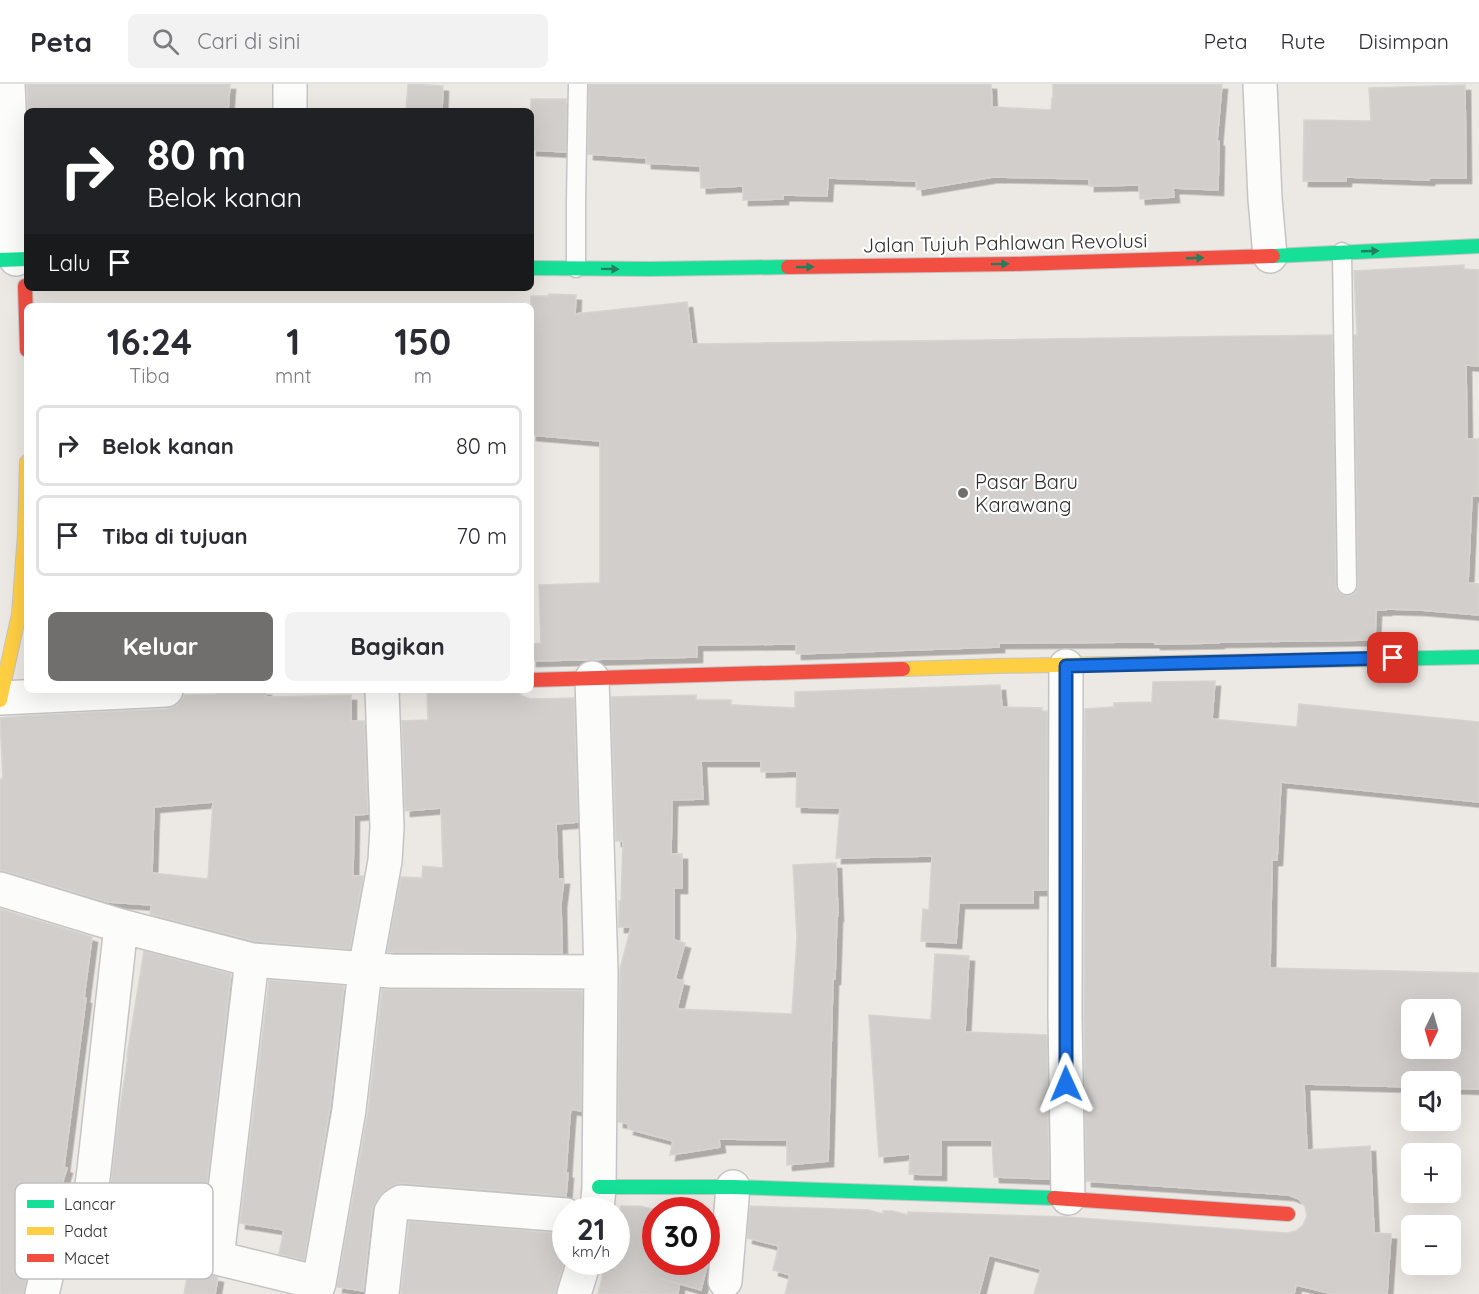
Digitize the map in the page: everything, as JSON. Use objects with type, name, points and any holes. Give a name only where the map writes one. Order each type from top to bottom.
[{"type":"street","points":[[8,84],[17,273],[24,327]]},
{"type":"street","points":[[290,84],[290,108]]},
{"type":"street","points":[[1260,84],[1270,256]]},
{"type":"street","name":"Jalan Tujuh Pahlawan Revolusi","points":[[534,268],[650,269],[990,264],[1270,256],[1479,246]]},
{"type":"street","points":[[24,547],[19,614],[0,699],[111,693]]},
{"type":"street","points":[[534,680],[985,667],[1479,657]]},
{"type":"street","points":[[1066,666],[1065,1015],[1068,1198]]},
{"type":"street","points":[[592,678],[601,972],[598,1197]]},
{"type":"street","points":[[213,1257],[317,1288],[349,1110],[365,970],[385,861],[387,827],[382,693]]},
{"type":"street","points":[[0,889],[121,926],[252,960],[365,970],[601,972]]},
{"type":"street","points":[[93,1183],[121,926]]},
{"type":"street","points":[[217,1258],[252,960]]},
{"type":"street","points":[[725,1281],[733,1187]]},
{"type":"street","points":[[620,1197],[733,1187],[1068,1198],[1288,1214]]},
{"type":"street","points":[[382,1294],[392,1212],[401,1202],[552,1214]]},
{"type":"street","points":[[574,1294],[580,1275]]},
{"type":"street","points":[[42,1294],[46,1279]]},
{"type":"lane","points":[[576,268],[578,84]]},
{"type":"lane","points":[[1342,252],[1347,585]]},
{"type":"building","points":[[27,84],[230,84],[228,108],[28,108]]},
{"type":"building","points":[[408,84],[443,86],[442,108],[406,108]]},
{"type":"building","points":[[589,84],[991,84],[992,107],[1051,110],[1053,84],[1222,84],[1217,141],[1219,141],[1218,190],[1173,188],[1174,197],[1140,199],[1139,185],[1089,186],[1089,179],[993,177],[917,190],[916,181],[828,178],[827,196],[783,195],[783,199],[743,200],[743,186],[701,188],[700,166],[646,163],[646,158],[588,154]]},
{"type":"building","points":[[1465,85],[1466,178],[1429,178],[1429,180],[1346,177],[1346,181],[1303,181],[1304,120],[1371,121],[1369,88]]},
{"type":"building","points":[[531,99],[566,99],[566,152],[534,150],[534,108],[531,108]]},
{"type":"building","name":"Pasar Baru Karawang","points":[[1464,265],[1464,269],[1479,270],[1479,366],[1466,365],[1467,439],[1479,439],[1479,496],[1472,496],[1468,583],[1479,584],[1479,615],[1420,610],[1376,610],[1375,640],[1155,644],[1155,642],[999,643],[999,647],[796,654],[796,644],[697,645],[697,657],[534,661],[534,644],[541,643],[539,585],[600,583],[600,441],[534,435],[534,303],[531,303],[531,296],[576,295],[575,314],[687,302],[692,344],[1332,335],[1336,585],[1341,594],[1348,596],[1356,591],[1358,585],[1354,335],[1357,335],[1354,271]]},
{"type":"building","points":[[1215,681],[1212,719],[1297,727],[1299,704],[1479,722],[1479,802],[1281,782],[1277,860],[1272,860],[1270,968],[1479,973],[1479,1089],[1461,1088],[1461,1071],[1401,1071],[1401,1087],[1304,1084],[1307,1150],[1370,1146],[1374,1233],[1391,1234],[1387,1294],[1333,1294],[1296,1285],[1294,1294],[1034,1294],[1041,1269],[989,1255],[979,1294],[785,1294],[790,1275],[773,1270],[779,1246],[747,1238],[750,1206],[869,1210],[883,1214],[883,1211],[893,1211],[908,1215],[908,1212],[1067,1217],[1287,1233],[1296,1231],[1303,1225],[1307,1216],[1305,1206],[1299,1199],[1289,1195],[1086,1181],[1085,709],[1114,707],[1114,703],[1152,702],[1153,682]]},
{"type":"building","points":[[1000,685],[1002,707],[1042,708],[1042,711],[1047,711],[1047,890],[1033,890],[1033,903],[959,903],[956,943],[921,941],[923,909],[929,910],[932,856],[836,858],[840,808],[796,807],[797,771],[761,772],[761,761],[701,761],[703,799],[672,800],[671,854],[682,854],[682,888],[674,888],[674,940],[685,943],[675,979],[684,981],[677,1009],[792,1014],[797,938],[793,865],[836,863],[838,916],[835,979],[833,979],[828,1161],[787,1165],[787,1140],[719,1139],[720,1147],[670,1155],[673,1141],[628,1129],[629,1124],[618,1122],[620,969],[631,927],[619,927],[623,841],[616,841],[611,697],[696,695],[696,700],[731,700],[731,705],[795,708],[795,692]]},
{"type":"building","points":[[266,693],[266,697],[351,695],[351,721],[364,721],[368,814],[354,815],[353,876],[363,876],[350,949],[255,941],[150,914],[152,905],[108,902],[0,871],[0,779],[3,779],[0,718],[167,709],[177,705],[184,695]],"holes":[[[213,802],[208,879],[152,873],[154,807]]]},
{"type":"building","points":[[427,693],[518,693],[531,699],[574,698],[578,822],[556,824],[558,879],[564,879],[561,903],[562,953],[387,952],[401,877],[422,878],[423,866],[443,868],[441,808],[405,811],[402,721],[428,720]]},
{"type":"building","points":[[0,909],[92,937],[64,1167],[67,1168],[62,1183],[15,1183],[15,1279],[27,1279],[24,1294],[0,1294]]},
{"type":"building","points":[[144,951],[231,974],[207,1183],[111,1183],[127,1056]]},
{"type":"building","points":[[935,954],[969,956],[965,1032],[1047,1035],[1049,1179],[994,1177],[992,1140],[941,1140],[941,1175],[909,1174],[910,1154],[879,1157],[869,1015],[931,1020]]},
{"type":"building","points":[[269,980],[344,986],[330,1107],[304,1260],[279,1254],[284,1230],[240,1223]]},
{"type":"building","points":[[382,989],[582,991],[581,1111],[571,1109],[566,1196],[402,1183],[384,1191],[372,1210],[363,1291],[337,1287],[368,1112]]},
{"type":"building","points":[[630,1206],[642,1206],[642,1275],[705,1275],[701,1290],[659,1278],[679,1284],[678,1294],[598,1294],[603,1275],[630,1275]]},
{"type":"building","points":[[409,1221],[552,1233],[552,1275],[560,1275],[556,1294],[401,1294]]},
{"type":"building","points":[[218,1277],[215,1294],[184,1294],[187,1279]]},
{"type":"traffic: fast","points":[[1273,256],[1479,246]]},
{"type":"traffic: fast","points":[[0,260],[24,259]]},
{"type":"traffic: fast","points":[[534,268],[788,267]]},
{"type":"traffic: fast","points":[[1379,659],[1479,657]]},
{"type":"traffic: fast","points":[[599,1187],[733,1187],[1054,1198]]},
{"type":"traffic: slow","points":[[0,700],[19,614],[24,547]]},
{"type":"traffic: slow","points":[[903,669],[1379,659]]},
{"type":"traffic: jam","points":[[788,267],[1013,264],[1273,256]]},
{"type":"traffic: jam","points":[[25,291],[26,303]]},
{"type":"traffic: jam","points":[[534,680],[903,669]]},
{"type":"traffic: jam","points":[[1054,1198],[1288,1214]]},
{"type":"place","name":"Pasar Baru Karawang","points":[[963,493]]},
{"type":"route","points":[[1066,1084],[1066,666],[1393,658]]}]
